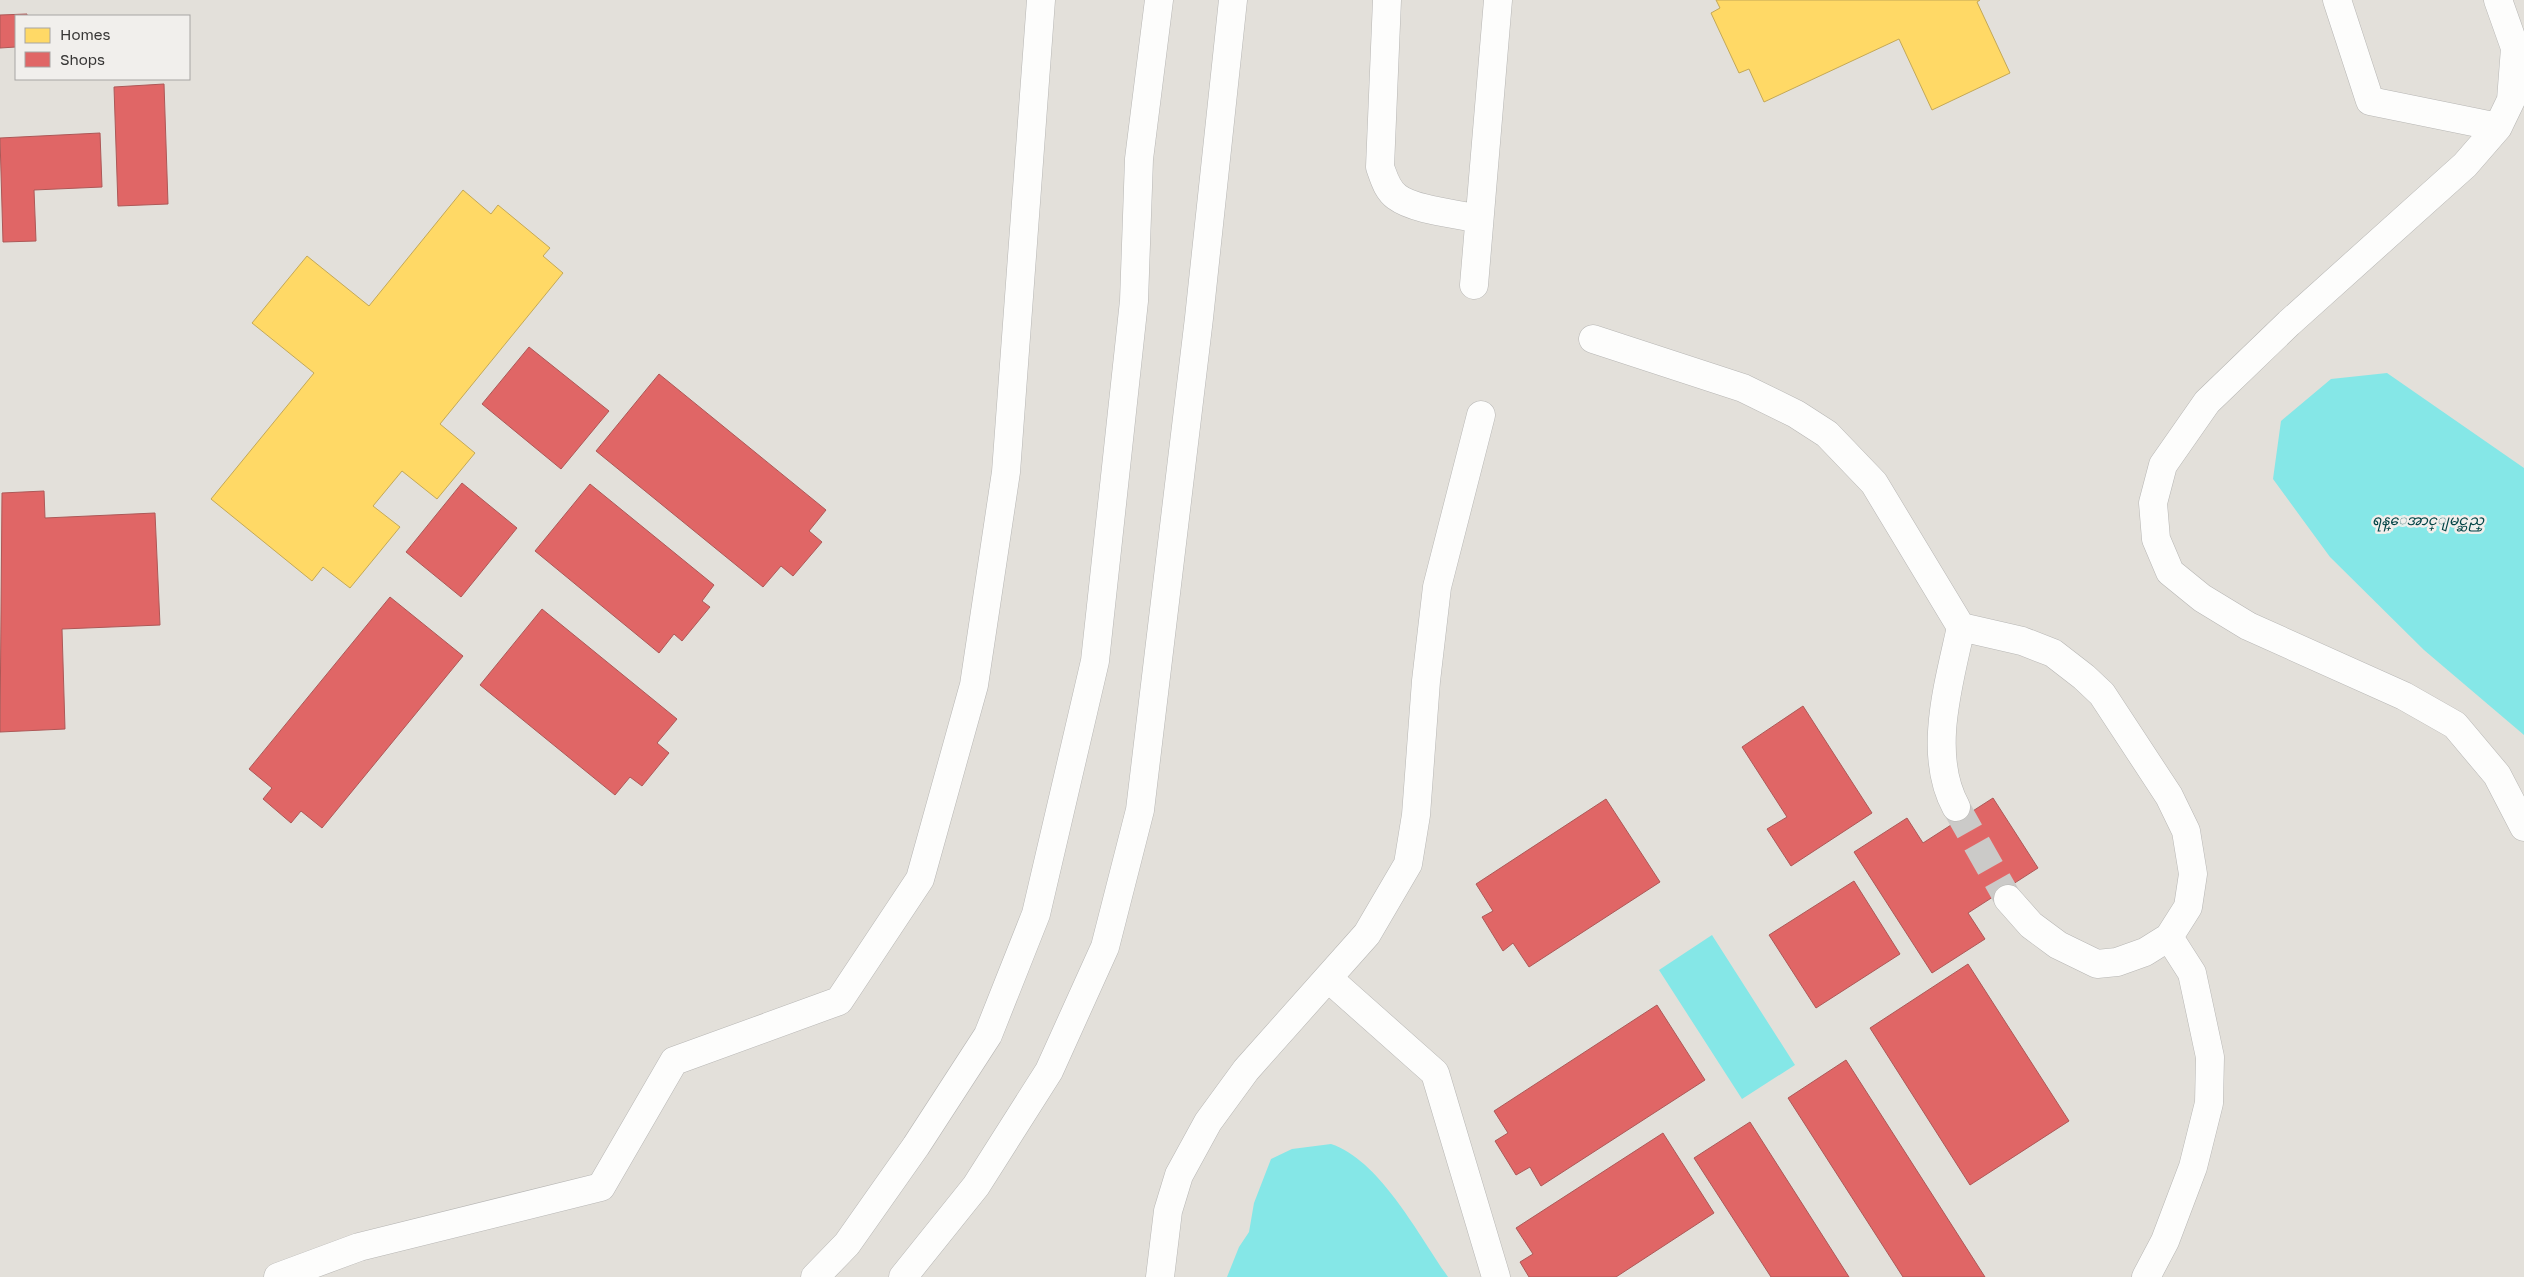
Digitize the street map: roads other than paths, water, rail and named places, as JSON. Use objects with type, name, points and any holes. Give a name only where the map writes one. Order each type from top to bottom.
[{"type":"main road","points":[[278,1277],[359,1248],[601,1187],[674,1061],[839,1001],[920,879],[974,685],[1006,472],[1041,0]]},
{"type":"main road","points":[[815,1277],[847,1244],[916,1146],[988,1035],[1036,914],[1095,661],[1134,301],[1139,159],[1159,0]]},
{"type":"main road","points":[[903,1277],[976,1186],[1049,1072],[1105,947],[1136,828],[1159,669],[1233,0]]},
{"type":"main road","points":[[1387,0],[1380,167],[1387,186],[1397,197],[1411,204],[1479,219]]},
{"type":"main road","points":[[1474,285],[1498,0]]},
{"type":"main road","points":[[2337,0],[2370,101],[2498,127]]},
{"type":"main road","points":[[2498,0],[2515,48],[2511,100],[2498,127],[2465,165],[2289,323],[2207,402],[2163,465],[2153,503],[2156,539],[2170,572],[2202,598],[2248,626],[2404,696],[2455,725],[2497,775],[2524,827]]},
{"type":"main road","points":[[1593,339],[1743,388],[1796,414],[1827,434],[1874,484],[1961,627],[1949,682],[1942,758],[1950,796],[1956,807]]},
{"type":"main road","points":[[1160,1277],[1168,1211],[1176,1184],[1204,1129],[1246,1070],[1367,934],[1408,864],[1416,815],[1426,681],[1437,587],[1481,414]]},
{"type":"main road","points":[[1961,627],[2022,641],[2052,653],[2084,676],[2102,694],[2169,796],[2186,831],[2193,874],[2188,907],[2169,937],[2145,952],[2117,962],[2097,964],[2058,945],[2038,930],[2008,898]]},
{"type":"main road","points":[[2146,1277],[2165,1241],[2193,1167],[2209,1102],[2210,1057],[2192,973],[2169,937]]},
{"type":"main road","points":[[1328,978],[1435,1073],[1496,1277]]},
{"type":"water","name":"ရန္ေအာင္ျမင္ဆည္","points":[[2387,373],[2524,468],[2524,735],[2424,650],[2330,557],[2273,479],[2281,421],[2331,379]]},
{"type":"water","points":[[1712,935],[1795,1065],[1742,1099],[1659,970]]},
{"type":"water","points":[[1331,1144],[1349,1153],[1382,1182],[1411,1221],[1448,1277],[1227,1277],[1239,1247],[1249,1232],[1254,1203],[1271,1159],[1292,1149]]},
{"type":"tunnel","points":[[1956,807],[2008,899]]}]
